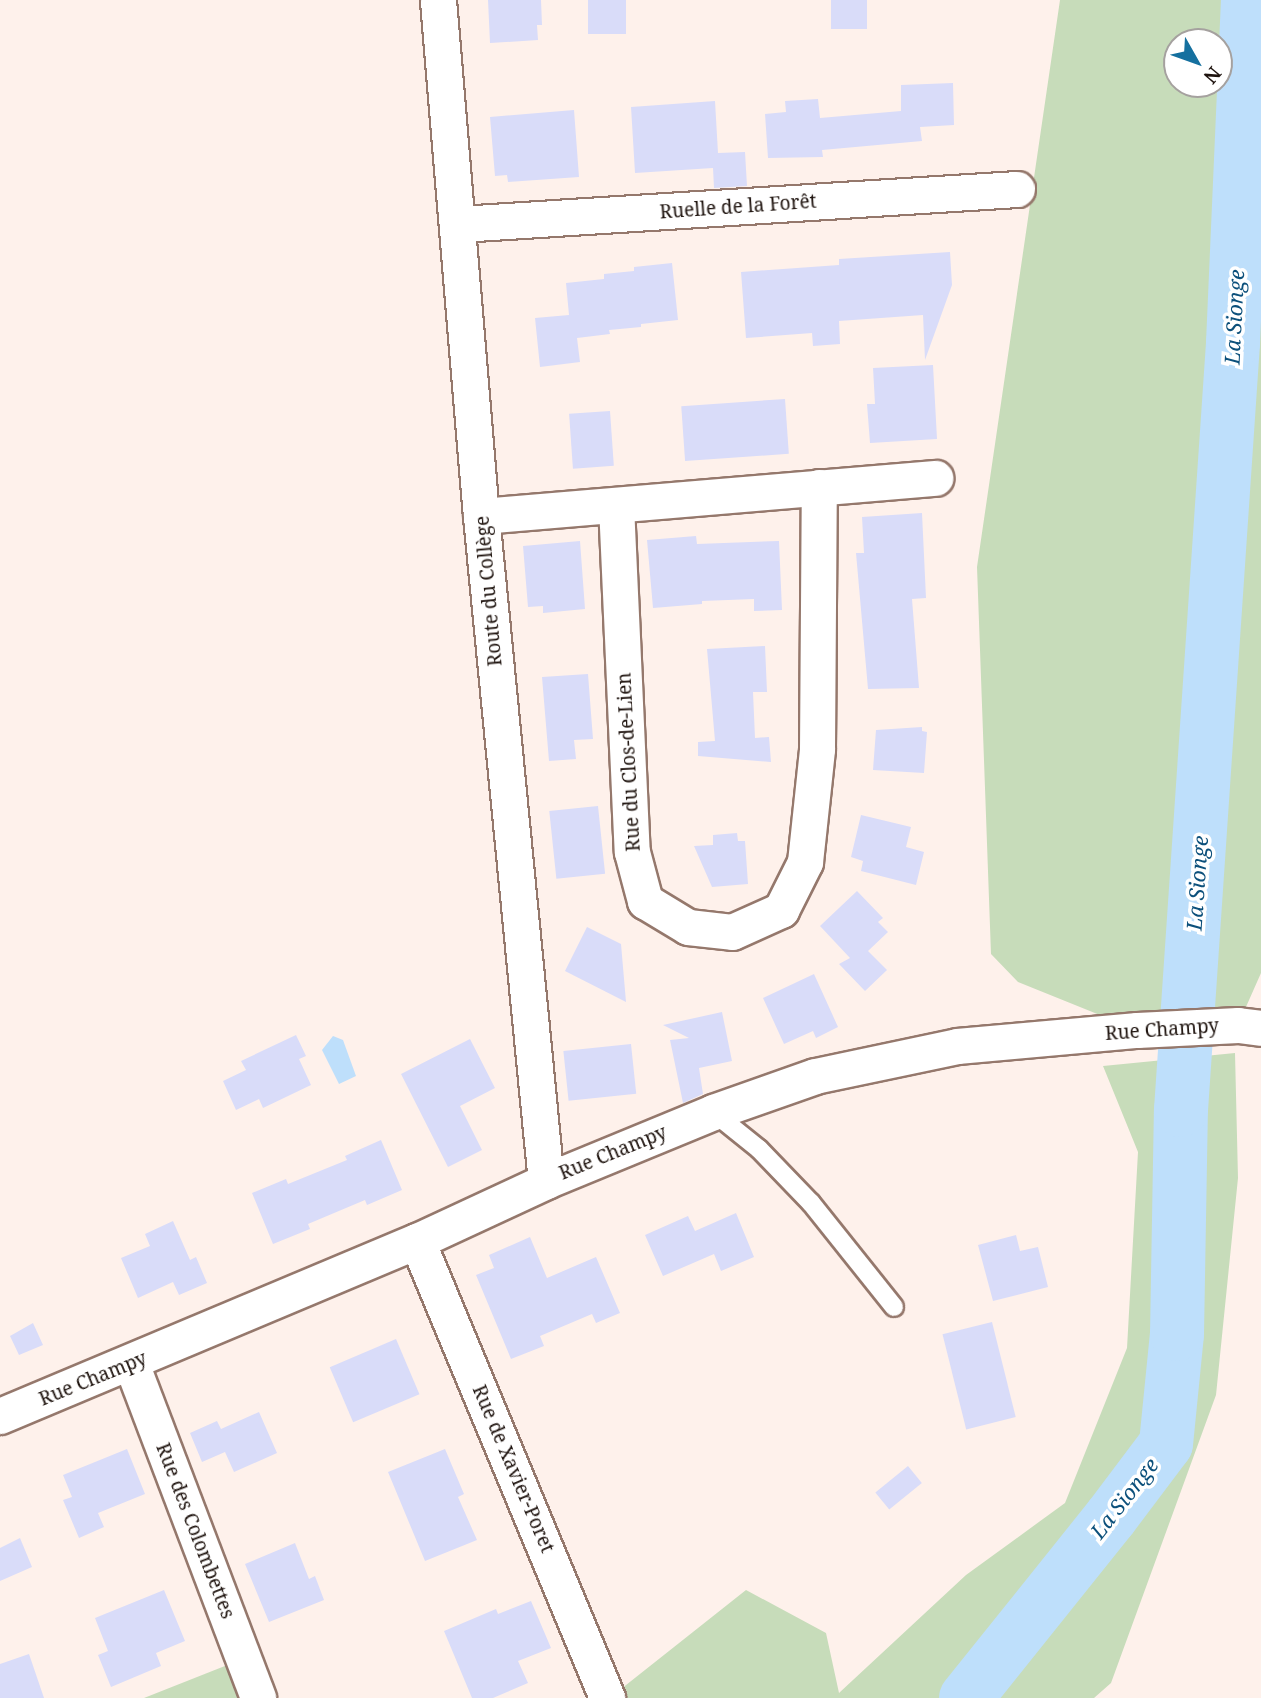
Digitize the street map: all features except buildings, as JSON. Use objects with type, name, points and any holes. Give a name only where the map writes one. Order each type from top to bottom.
[{"type":"street","name":"Route du Collège","points":[[438,0],[459,224],[481,516],[546,1181]]},
{"type":"street","name":"Ruelle de la Forêt","points":[[459,224],[1017,189]]},
{"type":"street","points":[[481,516],[935,478]]},
{"type":"street","name":"Rue du Clos-de-Lien","points":[[616,505],[632,852],[645,901],[688,927],[732,932],[780,910],[805,862],[817,749],[819,487]]},
{"type":"street","name":"Rue Champy","points":[[0,1416],[416,1241],[546,1181],[713,1112],[815,1076],[957,1046],[1137,1030],[1250,1027]]},
{"type":"street","name":"Rue de Xavier-Poret","points":[[416,1241],[607,1698]]},
{"type":"street","name":"Rue des Colombettes","points":[[131,1363],[258,1698]]},
{"type":"lane","points":[[713,1112],[759,1149],[811,1203],[894,1307]]},
{"type":"green space","points":[[1060,0],[1261,0],[1261,973],[1238,1025],[1137,1030],[1018,982],[991,954],[977,567]]},
{"type":"green space","points":[[1235,1053],[1238,1178],[1216,1395],[1111,1683],[1094,1698],[620,1698],[621,1689],[746,1590],[826,1633],[839,1693],[966,1575],[1065,1503],[1127,1348],[1138,1152],[1103,1066]]},
{"type":"green space","points":[[235,1662],[248,1698],[144,1698]]},
{"type":"water","points":[[333,1036],[343,1040],[356,1076],[339,1084],[322,1050]]},
{"type":"waterway","name":"La Sionge","points":[[966,1698],[1166,1444],[1177,1334],[1181,1110],[1233,343],[1248,0]]}]
